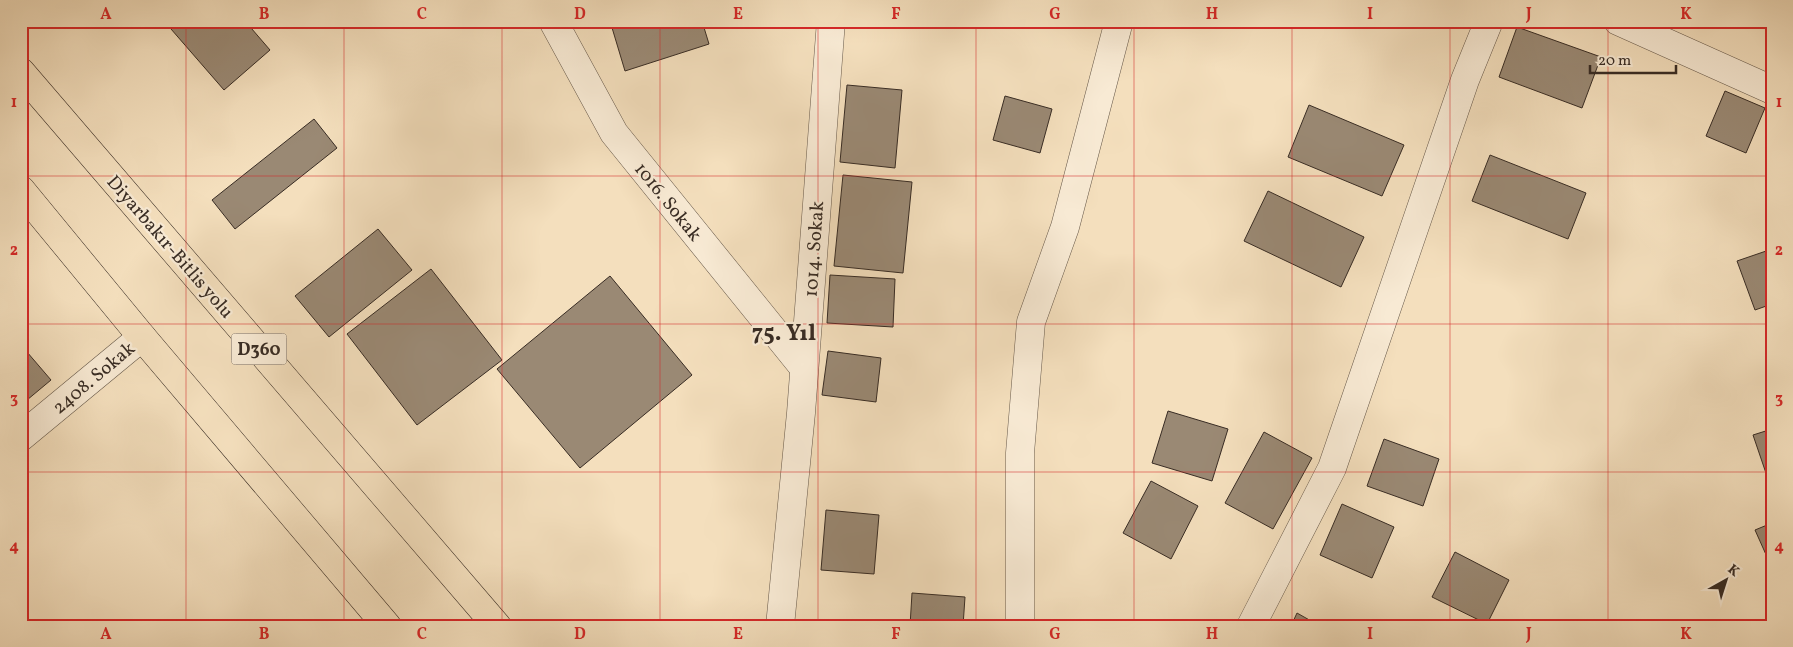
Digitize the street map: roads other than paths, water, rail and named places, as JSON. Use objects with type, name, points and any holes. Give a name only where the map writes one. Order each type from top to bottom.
[{"type":"highway","name":"Diyarbakır-Bitlis yolu","points":[[21,72],[497,626]]},
{"type":"highway","points":[[21,190],[142,337],[387,626]]},
{"type":"street","name":"1016. Sokak","points":[[553,21],[614,133],[804,368]]},
{"type":"street","name":"1014. Sokak","points":[[780,626],[804,368],[830,21]]},
{"type":"street","points":[[1020,626],[1020,453],[1031,322],[1065,226],[1118,21]]},
{"type":"street","points":[[1251,626],[1332,468],[1464,80],[1489,21]]},
{"type":"street","points":[[1618,21],[1772,90]]},
{"type":"street","name":"2408. Sokak","points":[[21,437],[142,337]]},
{"type":"district","name":"75. Yıl","points":[[784,332]]}]
